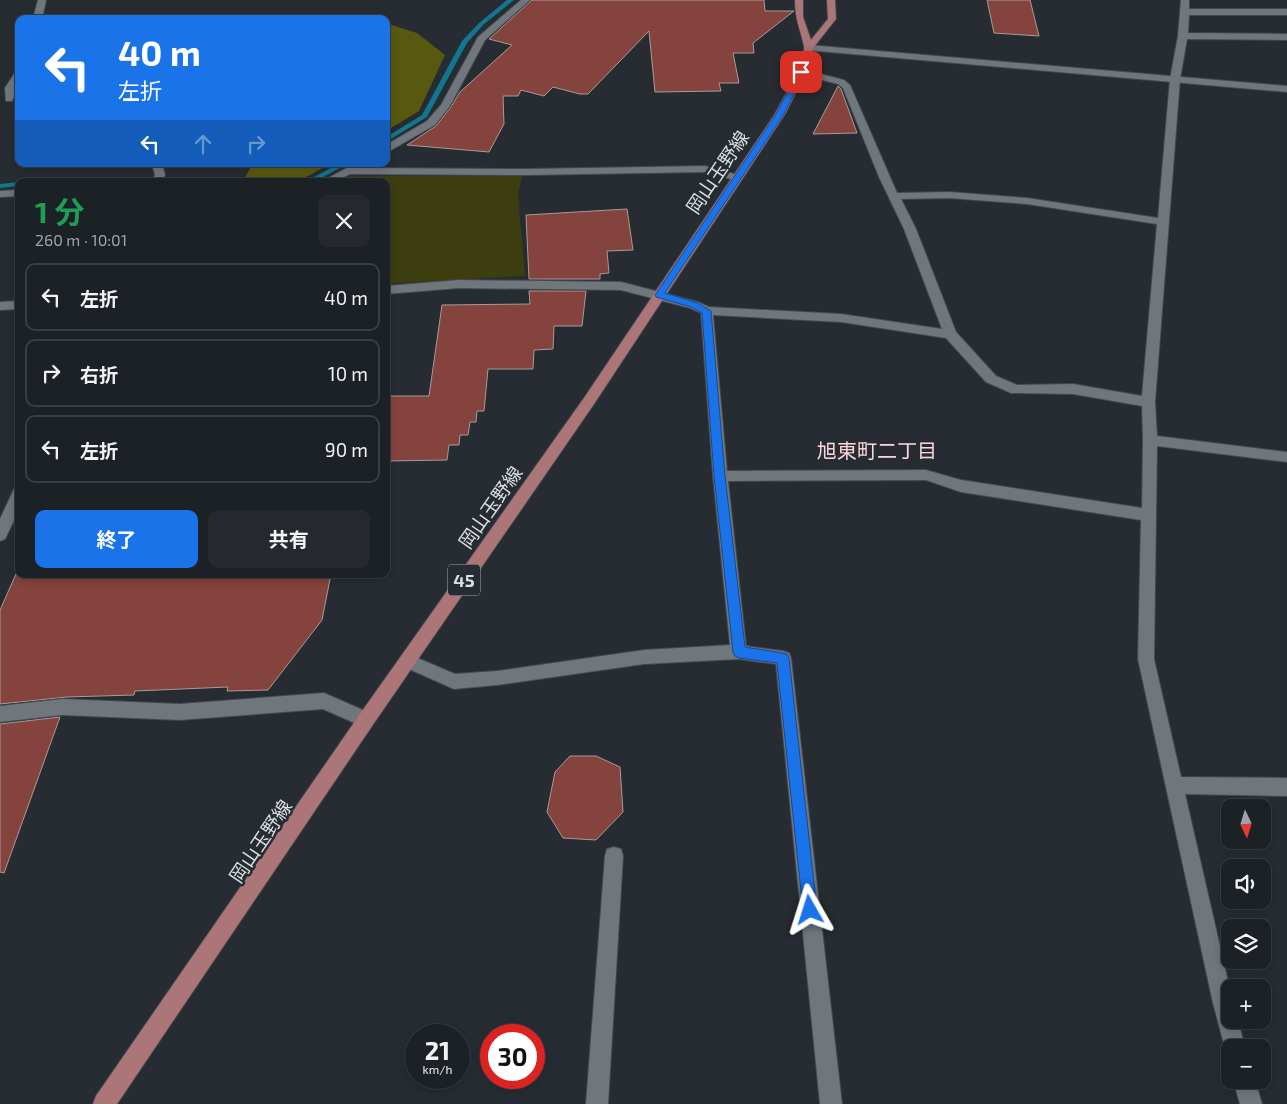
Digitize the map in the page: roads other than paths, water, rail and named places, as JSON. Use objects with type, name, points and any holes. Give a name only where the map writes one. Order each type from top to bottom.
[{"type":"main road","points":[[799,0],[799,18],[809,48]]},
{"type":"main road","name":"岡山玉野線","points":[[104,1104],[366,720],[589,401],[738,178],[780,114],[801,72],[809,48],[832,19],[831,0]]},
{"type":"street","points":[[38,15],[42,0]]},
{"type":"street","points":[[390,148],[432,122],[445,106],[481,39],[526,0]]},
{"type":"street","points":[[1185,0],[1183,36],[1175,79],[1148,402],[1150,440],[1146,658],[1233,1039]]},
{"type":"street","points":[[1184,12],[1287,12]]},
{"type":"street","points":[[1183,36],[1287,37]]},
{"type":"street","points":[[809,48],[1287,89]]},
{"type":"street","points":[[801,72],[841,82],[847,87],[893,196],[910,229],[950,334],[991,379],[1016,390],[1073,389],[1148,402]]},
{"type":"street","points":[[15,80],[5,97],[15,106]]},
{"type":"street","points":[[335,178],[357,167]]},
{"type":"street","points":[[350,171],[527,172],[705,169],[738,178]]},
{"type":"street","points":[[0,194],[15,193]]},
{"type":"street","points":[[893,196],[949,195],[1027,201],[1164,222]]},
{"type":"street","points":[[390,290],[459,284],[621,286],[660,295],[707,311],[841,318],[950,334]]},
{"type":"street","points":[[0,306],[15,305]]},
{"type":"street","points":[[707,311],[720,476],[739,652]]},
{"type":"street","points":[[1150,440],[1287,457]]},
{"type":"street","points":[[720,476],[926,475],[961,486],[1149,515]]},
{"type":"street","points":[[0,535],[15,502]]},
{"type":"street","points":[[408,662],[454,682],[497,678],[644,657],[739,652],[783,658],[831,1104]]},
{"type":"street","points":[[0,714],[62,707],[180,712],[324,701],[366,720]]},
{"type":"street","points":[[1174,785],[1287,787]]},
{"type":"street","points":[[597,1104],[614,856]]},
{"type":"street","points":[[1247,1089],[1251,1104]]},
{"type":"waterway","points":[[390,138],[425,116],[464,42],[481,24],[511,0]]},
{"type":"waterway","points":[[317,178],[337,167]]},
{"type":"waterway","points":[[0,186],[15,184]]},
{"type":"district","name":"旭東町二丁目","points":[[877,450]]}]
